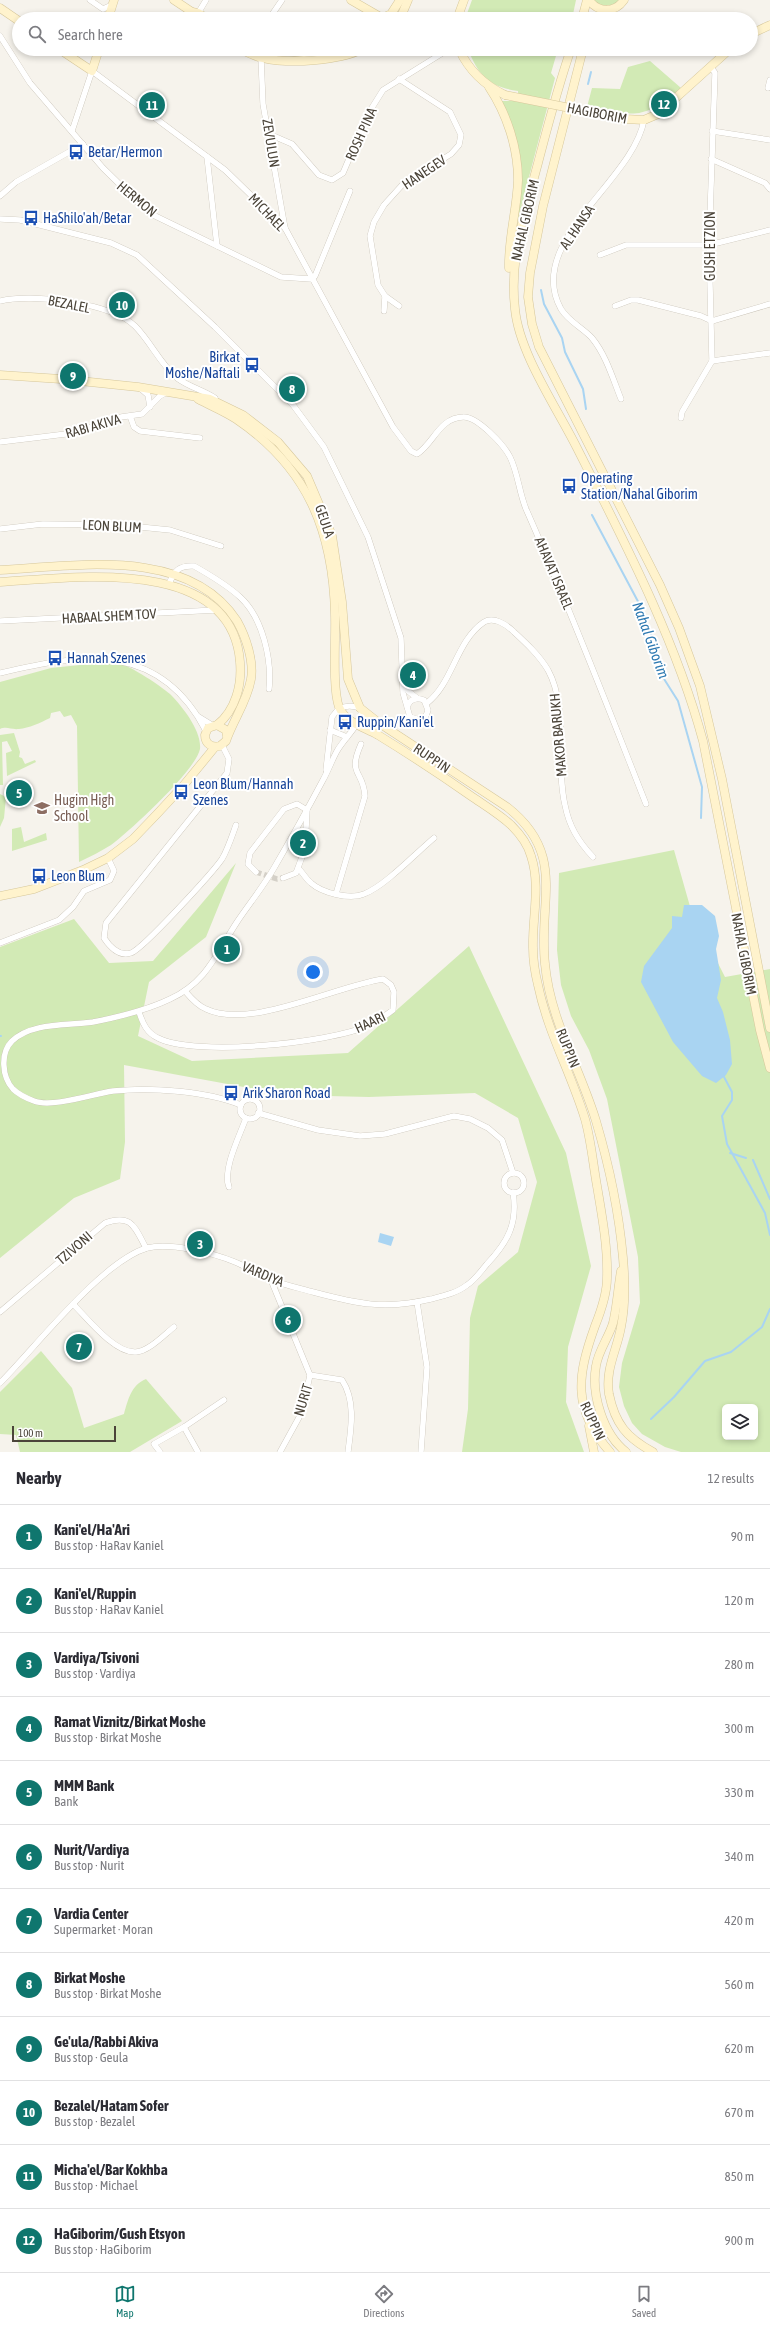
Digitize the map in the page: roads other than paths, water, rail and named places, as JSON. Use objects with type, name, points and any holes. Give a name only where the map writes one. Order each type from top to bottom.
[{"type":"street","points":[[90,0],[103,9],[104,12]]},
{"type":"street","points":[[174,0],[190,12]]},
{"type":"street","points":[[198,12],[206,0]]},
{"type":"street","points":[[274,12],[282,0]]},
{"type":"street","points":[[351,0],[371,12]]},
{"type":"street","points":[[394,12],[400,0]]},
{"type":"street","points":[[403,12],[408,0]]},
{"type":"street","points":[[460,12],[464,0]]},
{"type":"street","points":[[584,12],[588,0],[599,9],[608,10]]},
{"type":"street","points":[[606,12],[618,6],[624,0]]},
{"type":"street","points":[[103,9],[114,2]]},
{"type":"street","points":[[110,12],[114,2]]},
{"type":"street","points":[[0,8],[12,16]]},
{"type":"street","points":[[758,30],[768,25]]},
{"type":"street","name":"HERMON","points":[[0,36],[12,55]]},
{"type":"street","name":"HERMON","points":[[12,56],[30,84],[103,168],[149,213],[281,278],[311,279]]},
{"type":"street","name":"MICHAEL","points":[[69,56],[92,71],[225,170],[285,228],[311,279],[393,427],[410,451],[418,454]]},
{"type":"street","points":[[72,131],[97,56]]},
{"type":"street","points":[[256,56],[260,58],[304,60],[332,58],[339,56]]},
{"type":"street","name":"ROSH PINA","points":[[269,134],[292,144],[319,174],[332,180],[343,173],[368,114],[383,90],[438,56]]},
{"type":"street","name":"HAGIBORIM","points":[[463,56],[474,73],[489,87],[505,95],[625,119],[644,120],[658,114],[723,56]]},
{"type":"street","name":"NAHAL GIBORIM","points":[[569,56],[561,78],[515,249],[512,282],[514,309],[530,358],[646,587],[688,691],[703,742],[760,1030],[770,1068]]},
{"type":"street","name":"NAHAL GIBORIM","points":[[581,56],[534,247],[528,297],[532,324],[539,347],[660,585],[679,628],[700,686],[722,779],[770,1028]]},
{"type":"street","name":"ZEVULUN","points":[[260,58],[264,104],[285,228]]},
{"type":"street","points":[[81,64],[96,59]]},
{"type":"street","name":"GUSH ETZION","points":[[711,67],[715,73],[709,245],[712,361]]},
{"type":"street","name":"HANEGEV","points":[[384,311],[384,296],[378,285],[370,236],[374,222],[384,205],[402,184],[424,169],[451,154],[459,145],[461,135],[450,112],[399,79]]},
{"type":"street","points":[[768,88],[770,80]]},
{"type":"street","points":[[489,87],[508,124],[514,150],[518,180],[509,257],[514,309]]},
{"type":"street","name":"AL HANSA","points":[[621,399],[603,358],[592,338],[573,324],[561,309],[556,293],[553,272],[566,240],[616,174],[634,146],[644,120]]},
{"type":"street","points":[[712,131],[770,140]]},
{"type":"street","points":[[0,196],[16,182],[83,144]]},
{"type":"street","points":[[208,157],[218,246]]},
{"type":"street","points":[[711,159],[765,183],[770,189]]},
{"type":"street","points":[[311,279],[315,276],[350,191]]},
{"type":"street","points":[[0,219],[20,220],[111,243],[137,255],[179,293],[293,405],[324,448],[368,537],[385,586],[400,638],[404,682],[403,693],[410,717],[420,720],[428,713],[427,703],[408,691],[404,682]]},
{"type":"street","points":[[600,255],[626,245],[709,245],[770,230]]},
{"type":"street","points":[[384,296],[399,306]]},
{"type":"street","name":"BEZALEL","points":[[0,301],[19,297],[35,297],[73,302],[116,315],[135,327],[163,363],[179,380],[222,403]]},
{"type":"street","points":[[615,306],[630,300],[638,300],[701,316],[712,322],[770,304]]},
{"type":"street","points":[[681,418],[682,412],[712,361],[770,352]]},
{"type":"street","name":"GEULA","points":[[0,375],[61,379],[138,387],[190,395],[222,403],[243,415],[278,442],[299,466],[312,486],[332,536],[342,602],[348,679],[361,709]]},
{"type":"street","points":[[138,387],[148,395],[150,407]]},
{"type":"street","points":[[130,416],[142,414],[160,396],[169,392]]},
{"type":"street","name":"GEULA","points":[[190,395],[222,410],[281,455],[305,488],[324,538],[331,571],[335,610],[336,692],[340,708]]},
{"type":"street","name":"RABI AKIVA","points":[[0,442],[74,433],[130,416],[134,427],[140,432],[200,438]]},
{"type":"street","name":"AHAVAT ISRAEL","points":[[418,454],[444,424],[464,417],[473,420],[506,449],[511,458],[525,506],[565,597],[646,804]]},
{"type":"street","name":"LEON BLUM","points":[[0,529],[43,524],[120,525],[170,530],[222,546]]},
{"type":"street","points":[[0,570],[125,564],[173,573],[215,596],[230,610],[242,630],[250,658],[251,678],[246,698],[227,736],[183,786],[133,838],[108,858],[83,870],[34,889],[0,896]]},
{"type":"street","points":[[169,584],[173,573],[181,567],[194,566],[240,597],[252,611],[267,653],[270,679],[269,689]]},
{"type":"street","points":[[0,582],[123,576],[169,584],[189,593],[218,610],[231,630],[239,650],[241,674],[237,696],[224,720],[212,727],[206,740],[200,765]]},
{"type":"street","name":"HABAAL SHEM TOV","points":[[0,621],[218,610]]},
{"type":"street","name":"MAKOR BARUKH","points":[[427,703],[436,695],[467,642],[480,626],[491,620],[511,628],[531,648],[548,670],[554,684],[558,707],[564,803],[569,824],[576,836],[593,857]]},
{"type":"street","points":[[0,673],[63,660],[88,658],[120,661],[142,667],[172,685],[197,715],[212,727],[226,730],[227,736]]},
{"type":"street","points":[[407,707],[411,701],[417,698]]},
{"type":"street","points":[[240,1106],[221,1098],[198,1094],[140,1091],[115,1091],[60,1102],[37,1102],[21,1096],[7,1080],[4,1068],[5,1050],[19,1035],[33,1029],[92,1022],[139,1012],[185,991],[198,982],[210,967],[231,931],[272,871],[325,778],[338,750],[357,725],[361,709],[350,706],[340,708],[332,717],[325,778]]},
{"type":"street","name":"RUPPIN","points":[[340,708],[346,717],[357,725],[373,733],[454,784],[511,825],[531,854],[536,875],[533,948],[537,981],[546,1022],[586,1121],[607,1256],[607,1283],[600,1313],[586,1352],[580,1380],[581,1395],[587,1416],[600,1441],[610,1452]]},
{"type":"street","name":"RUPPIN","points":[[361,709],[379,723],[524,820],[538,841],[544,857],[546,877],[543,944],[548,990],[556,1019],[596,1121],[610,1181],[623,1256],[626,1299],[621,1329],[609,1364],[610,1395],[620,1425],[626,1434],[653,1452]]},
{"type":"street","points":[[330,730],[347,737]]},
{"type":"street","points":[[206,740],[219,746],[229,759],[227,773],[106,923],[104,938],[113,949],[122,954],[130,953],[152,937],[222,859],[236,825]]},
{"type":"street","points":[[336,894],[365,796],[364,784],[356,773],[354,760],[361,744]]},
{"type":"street","points":[[256,872],[251,869],[247,859],[284,808],[297,804],[307,810]]},
{"type":"street","points":[[283,878],[296,873],[299,869],[305,849],[307,810]]},
{"type":"street","points":[[299,869],[312,884],[336,894],[363,895],[379,886],[434,838]]},
{"type":"street","points":[[0,943],[59,920],[73,907],[84,892],[110,880],[114,871],[108,858]]},
{"type":"street","points":[[0,889],[14,892]]},
{"type":"street","name":"HAARI","points":[[139,1012],[143,1024],[150,1034],[159,1039],[216,1049],[322,1039],[366,1026],[383,1018],[393,1010],[394,1000],[391,985],[383,979],[283,1007],[249,1013],[225,1014],[206,1009],[185,991]]},
{"type":"street","points":[[240,1106],[246,1100],[254,1100],[258,1104],[258,1113],[255,1117],[246,1118]]},
{"type":"street","points":[[240,1106],[241,1113],[246,1118]]},
{"type":"street","points":[[258,1113],[318,1130],[360,1136],[385,1134],[454,1116],[470,1119],[488,1128],[502,1140],[513,1173]]},
{"type":"street","points":[[229,1187],[227,1181],[228,1169],[246,1118]]},
{"type":"street","points":[[513,1173],[521,1176],[523,1181],[521,1189],[513,1192],[506,1189],[504,1182],[506,1177],[513,1173]]},
{"type":"street","name":"VARDIYA","points":[[0,1383],[73,1304],[116,1265],[146,1248],[162,1246],[214,1255],[235,1262],[271,1280],[357,1304],[389,1306],[418,1302],[454,1292],[467,1285],[501,1249],[511,1234],[515,1217],[513,1192]]},
{"type":"street","name":"TZIVONI","points":[[0,1312],[105,1223],[120,1218],[125,1219],[134,1227],[146,1248]]},
{"type":"street","points":[[623,1256],[613,1323],[596,1364],[595,1380],[596,1394],[610,1433],[626,1452]]},
{"type":"street","name":"NURIT","points":[[271,1280],[310,1375],[302,1412],[280,1452]]},
{"type":"street","points":[[418,1302],[427,1367],[420,1452]]},
{"type":"street","points":[[73,1304],[114,1345],[124,1351],[137,1353],[150,1346],[174,1327]]},
{"type":"street","points":[[310,1375],[342,1380],[346,1386],[352,1416],[348,1452]]},
{"type":"street","points":[[160,1452],[154,1444],[184,1427],[224,1400]]},
{"type":"street","points":[[587,1416],[594,1452]]},
{"type":"street","points":[[184,1427],[198,1452]]},
{"type":"water","points":[[684,905],[702,905],[715,916],[719,936],[716,949],[721,980],[717,998],[723,1012],[730,1040],[732,1064],[726,1075],[716,1083],[702,1076],[673,1042],[641,982],[644,966],[672,928],[672,916],[682,917]]},
{"type":"water","points":[[380,1233],[394,1237],[391,1246],[378,1242]]},
{"type":"waterway","points":[[588,84],[591,72]]},
{"type":"waterway","points":[[541,290],[544,304],[562,338],[565,352],[583,389],[586,409]]},
{"type":"waterway","name":"Nahal Giborim","points":[[592,515],[642,609],[652,637],[659,671],[678,701],[702,787],[701,818]]},
{"type":"waterway","name":"Nahal Giborim","points":[[723,1075],[732,1092],[732,1100],[722,1116],[727,1144],[765,1213],[770,1235]]},
{"type":"waterway","points":[[730,1153],[746,1158]]},
{"type":"waterway","points":[[753,1160],[770,1199]]},
{"type":"waterway","points":[[651,1419],[674,1397],[705,1361],[731,1352],[762,1327],[770,1309]]},
{"type":"tunnel","points":[[256,872],[277,879],[283,878]]},
{"type":"place","name":"HaGiborim/Gush Etsyon","points":[[664,104]]},
{"type":"place","name":"Micha'el/Bar Kokhba","points":[[152,105]]},
{"type":"place","name":"Betar/Hermon","points":[[76,152]]},
{"type":"place","name":"HaShilo'ah/Betar","points":[[31,218]]},
{"type":"place","name":"Bezalel/Hatam Sofer","points":[[122,305]]},
{"type":"place","name":"Birkat Moshe/Naftali","points":[[252,365]]},
{"type":"place","name":"Ge'ula/Rabbi Akiva","points":[[73,376]]},
{"type":"place","name":"Birkat Moshe","points":[[292,389]]},
{"type":"place","name":"Operating Station/Nahal Giborim","points":[[569,486]]},
{"type":"place","name":"Hannah Szenes","points":[[55,658]]},
{"type":"place","name":"Ramat Viznitz/Birkat Moshe","points":[[413,675]]},
{"type":"place","name":"Ruppin/Kani'el","points":[[345,722]]},
{"type":"place","name":"Leon Blum/Hannah Szenes","points":[[181,792]]},
{"type":"place","name":"MMM Bank","points":[[19,793]]},
{"type":"place","name":"Hugim High School","points":[[42,808]]},
{"type":"place","name":"Kani'el/Ruppin","points":[[303,843]]},
{"type":"place","name":"Leon Blum","points":[[39,876]]},
{"type":"place","name":"Kani'el/Ha'Ari","points":[[227,949]]},
{"type":"place","name":"Arik Sharon Road","points":[[231,1093]]},
{"type":"place","name":"Vardiya/Tsivoni","points":[[200,1244]]},
{"type":"place","name":"Nurit/Vardiya","points":[[288,1320]]},
{"type":"place","name":"Vardia Center","points":[[79,1347]]}]
